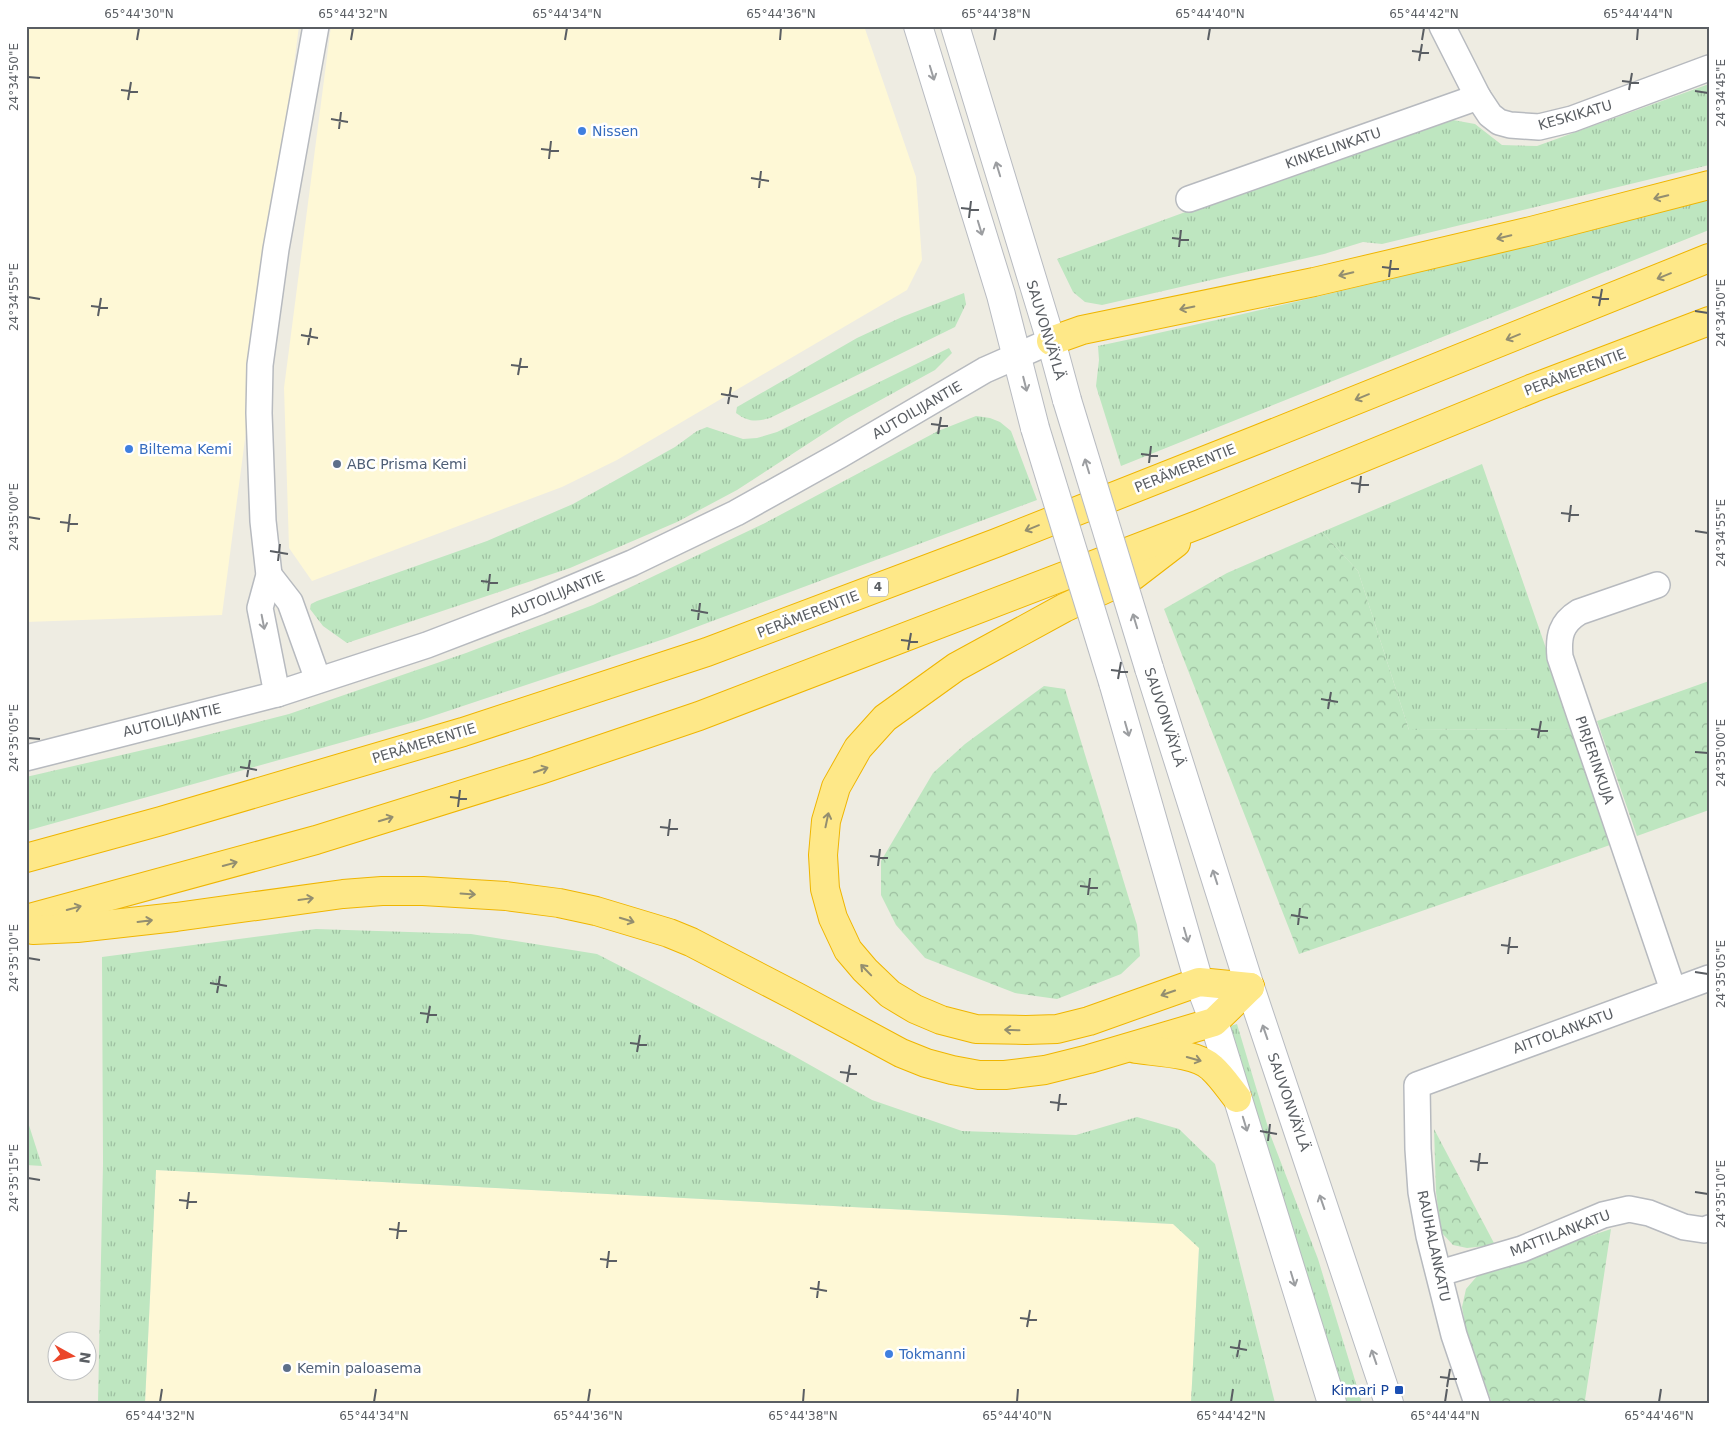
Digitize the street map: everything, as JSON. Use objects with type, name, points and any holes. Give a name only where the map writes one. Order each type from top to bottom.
[{"type":"highway","points":[[1051,341],[1082,330],[1314,282],[1709,185]]},
{"type":"highway","name":"PERÄMERENTIE","points":[[26,858],[161,821],[453,735],[707,652],[1005,539],[1709,258]]},
{"type":"highway","name":"PERÄMERENTIE","points":[[26,920],[316,840],[538,772],[699,716],[1200,524],[1533,388],[1709,321]]},
{"type":"highway","points":[[1200,524],[1133,576],[1064,608],[956,667],[885,718],[858,748],[836,787],[826,821],[823,855],[825,889],[833,918],[848,950],[865,970],[890,994],[915,1009],[941,1020],[976,1029],[1057,1029],[1089,1020],[1199,982],[1250,987]]},
{"type":"highway","points":[[26,930],[76,928],[176,917],[343,894],[382,891],[423,891],[534,899],[596,911],[669,933],[691,942],[788,992],[901,1053],[926,1063],[979,1075],[1026,1074],[1054,1068],[1129,1048],[1214,1022],[1250,987]]},
{"type":"highway","points":[[1129,1048],[1205,1062],[1237,1098]]},
{"type":"main road","points":[[918,26],[1001,295],[1035,428],[1113,682],[1199,982],[1214,1022],[1332,1403]]},
{"type":"main road","name":"SAUVONVÄYLÄ","points":[[955,26],[1149,668],[1250,987],[1389,1403]]},
{"type":"street","points":[[276,694],[260,608],[269,575],[263,521],[259,413],[260,365],[279,230],[316,26]]},
{"type":"street","name":"KESKIKATU","points":[[1442,26],[1478,97],[1490,115],[1499,122],[1520,127],[1539,127],[1572,119],[1709,68]]},
{"type":"street","name":"KINKELINKATU","points":[[1189,199],[1478,97]]},
{"type":"street","name":"AUTOILIJANTIE","points":[[26,758],[276,694],[427,645],[539,602],[632,563],[736,513],[985,370],[1017,354],[1051,341]]},
{"type":"street","points":[[269,575],[290,602],[318,680]]},
{"type":"street","name":"PIRJERINKUJA","points":[[1657,585],[1580,612],[1571,618],[1562,631],[1559,648],[1560,657],[1673,990]]},
{"type":"street","name":"AITTOLANKATU","points":[[1417,1085],[1709,978]]},
{"type":"street","name":"RAUHALANKATU","points":[[1417,1085],[1421,1192],[1429,1236],[1440,1273],[1454,1335],[1477,1403]]},
{"type":"street","name":"MATTILANKATU","points":[[1440,1273],[1522,1249],[1603,1215],[1629,1209],[1649,1213],[1684,1227],[1704,1230],[1709,1228]]},
{"type":"shaded area","points":[[26,26],[299,26],[222,615],[26,622]]},
{"type":"shaded area","points":[[331,26],[864,26],[916,177],[922,260],[907,290],[617,460],[562,487],[312,581],[289,548],[284,388]]},
{"type":"shaded area","points":[[156,1170],[1173,1224],[1199,1247],[1191,1403],[145,1403]]},
{"type":"green space","points":[[1709,84],[1709,165],[1382,244],[1363,242],[1324,254],[1102,305],[1085,302],[1073,292],[1057,259],[1425,124],[1453,120],[1475,124],[1502,145],[1537,146]]},
{"type":"green space","points":[[1709,199],[1709,230],[1121,466],[1096,386],[1099,360],[1098,346],[1328,294]]},
{"type":"green space","points":[[964,293],[966,304],[955,327],[770,418],[752,420],[736,413],[737,407],[857,338],[902,317]]},
{"type":"green space","points":[[949,348],[952,353],[935,370],[846,419],[737,490],[677,522],[570,568],[347,643],[323,626],[310,609],[311,604],[317,601],[487,541],[573,504],[675,447],[697,431],[707,427],[743,439],[757,438],[777,432]]},
{"type":"green space","points":[[976,416],[1000,422],[1011,431],[1037,500],[667,638],[418,721],[26,831],[26,777],[289,714],[466,653],[593,605],[765,523],[938,431]]},
{"type":"green space","points":[[1482,464],[1574,729],[1409,730],[1358,571],[1322,532]]},
{"type":"green space","points":[[1322,532],[1358,571],[1409,730],[1574,729],[1610,845],[1299,954],[1164,609],[1227,573]]},
{"type":"green space","points":[[1709,681],[1709,810],[1637,836],[1597,721]]},
{"type":"green space","points":[[1044,686],[1065,689],[1137,925],[1140,956],[1121,974],[1057,999],[1015,993],[925,958],[896,925],[881,895],[881,861],[933,773],[965,744]]},
{"type":"green space","points":[[316,929],[471,934],[597,954],[787,1052],[872,1100],[962,1131],[1076,1135],[1137,1117],[1179,1129],[1215,1164],[1275,1403],[1191,1403],[1199,1248],[1173,1224],[156,1170],[145,1403],[98,1403],[103,1163],[102,957]]},
{"type":"green space","points":[[1237,1024],[1270,1134],[1318,1259],[1362,1403],[1346,1403],[1334,1372],[1230,1026]]},
{"type":"green space","points":[[26,1116],[42,1166],[26,1165]]},
{"type":"green space","points":[[1434,1129],[1495,1245],[1467,1248],[1453,1245],[1441,1232],[1436,1192]]},
{"type":"green space","points":[[1611,1229],[1585,1400],[1596,1403],[1492,1403],[1467,1335],[1462,1307],[1466,1289],[1478,1275],[1505,1264]]},
{"type":"place","name":"Nissen","points":[[582,131]]},
{"type":"place","name":"Biltema Kemi","points":[[129,449]]},
{"type":"place","name":"ABC Prisma Kemi","points":[[337,464]]},
{"type":"place","name":"Tokmanni","points":[[889,1354]]},
{"type":"place","name":"Kemin paloasema","points":[[287,1368]]},
{"type":"place","name":"Kimari P","points":[[1399,1390]]}]
